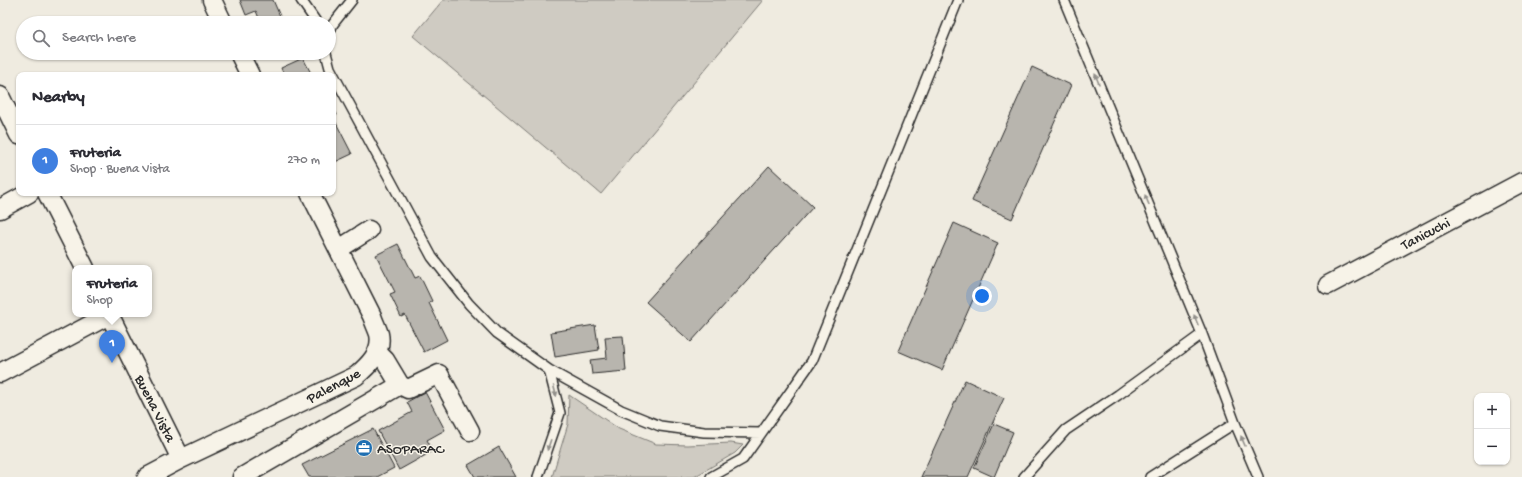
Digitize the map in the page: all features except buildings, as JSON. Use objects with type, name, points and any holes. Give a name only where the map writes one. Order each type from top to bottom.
[{"type":"street","points":[[212,0],[220,16]]},
{"type":"street","points":[[242,60],[248,72]]},
{"type":"street","points":[[0,96],[16,129]]},
{"type":"street","name":"Tanicuchi","points":[[1328,284],[1522,182]]},
{"type":"street","points":[[0,208],[22,196]]},
{"type":"street","points":[[49,196],[84,265]]},
{"type":"street","points":[[312,196],[372,316],[379,336],[377,352],[385,360],[400,385],[408,389],[439,374],[470,431]]},
{"type":"street","points":[[338,249],[369,230]]},
{"type":"street","points":[[0,373],[103,317]]},
{"type":"street","name":"Buena Vista","points":[[110,317],[181,459]]},
{"type":"street","name":"Palenque","points":[[147,477],[181,459],[356,376],[369,365],[377,352]]},
{"type":"street","points":[[242,477],[400,385]]},
{"type":"lane","points":[[301,0],[312,16]]},
{"type":"lane","points":[[336,20],[352,0]]},
{"type":"lane","points":[[711,477],[743,459],[812,361],[958,0]]},
{"type":"lane","points":[[1064,0],[1202,334],[1235,422],[1258,477]]},
{"type":"lane","points":[[328,60],[332,72]]},
{"type":"lane","points":[[336,79],[432,257],[469,304],[497,333],[549,370],[621,410],[660,426],[704,432],[761,433]]},
{"type":"lane","points":[[1024,477],[1066,430],[1118,395],[1202,334]]},
{"type":"lane","points":[[538,477],[560,413],[549,370]]},
{"type":"lane","points":[[1150,477],[1235,422]]},
{"type":"shaded area","points":[[443,0],[763,0],[601,194],[413,36]]},
{"type":"shaded area","points":[[569,395],[619,429],[656,444],[688,445],[731,443],[743,445],[735,453],[694,477],[552,477],[568,424]]},
{"type":"place","name":"Fruteria","points":[[112,363]]},
{"type":"place","name":"ASOPARAC","points":[[364,448]]}]
